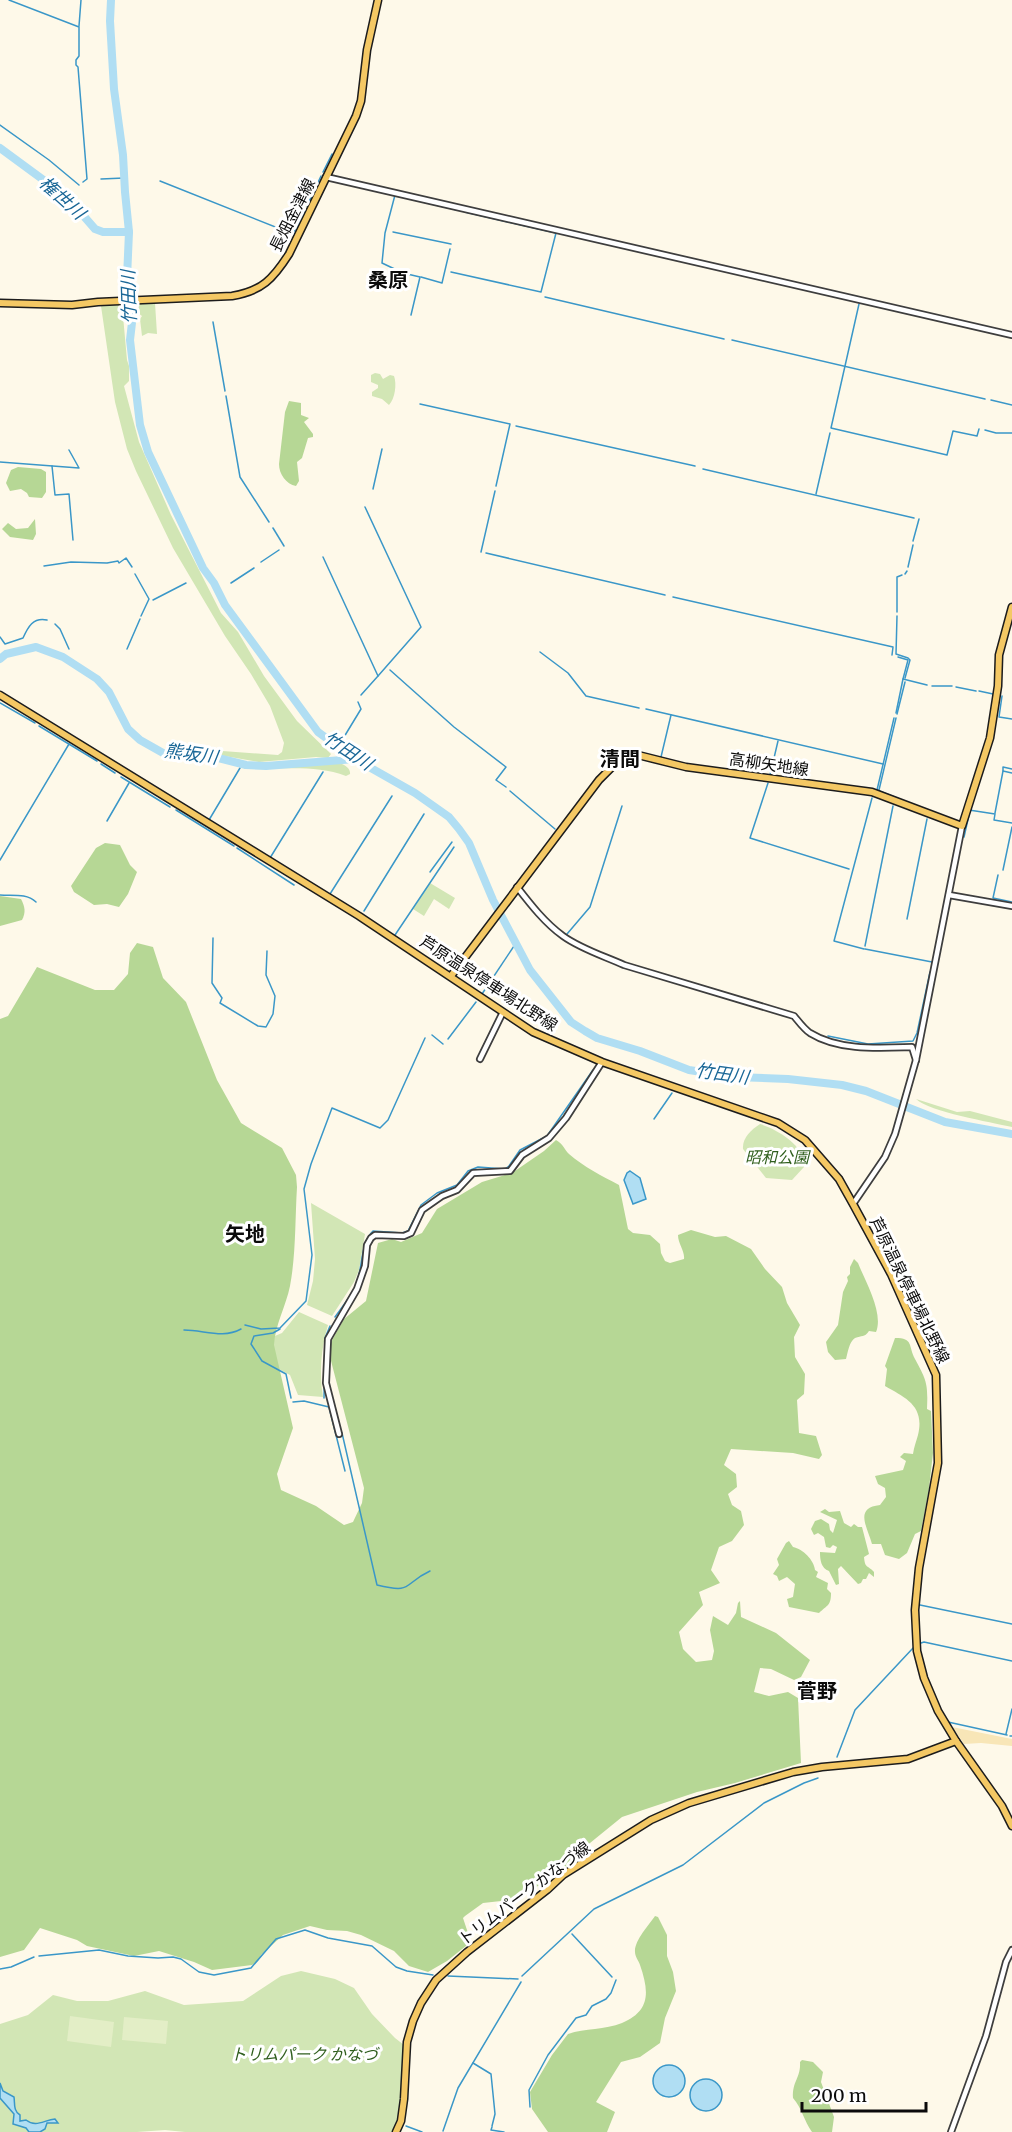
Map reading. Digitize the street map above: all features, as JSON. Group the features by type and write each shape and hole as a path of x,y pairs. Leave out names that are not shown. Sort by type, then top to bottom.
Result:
{"main road":[{"name":"長畑金津線","path":"0,303 72,305 157,298 232,296 252,291 269,281 290,254 356,116 361,101 367,50 378,0"},
{"path":"962,826 990,738 998,686 999,655 1012,607"},
{"name":"芦原温泉停車場北野線","path":"0,695 359,916 533,1032 602,1062 789,1128 805,1140 839,1179 853,1204 891,1274 936,1375 938,1463 915,1610 917,1651 928,1689 938,1711 956,1741 1002,1806 1012,1826"},
{"name":"高柳矢地線","path":"450,976 599,780 623,756 630,753 686,767 872,792 962,826"},
{"name":"トリムパークかなづ線","path":"396,2132 401,2121 404,2099 407,2042 413,2021 436,1980 466,1952 564,1875 651,1820 689,1803 793,1772 908,1759 956,1741"}],"street":[{"path":"326,177 1012,335"},
{"path":"853,1204 885,1157 895,1134 916,1060 962,826"},
{"path":"515,890 563,936 602,956 624,965 794,1016 808,1032 819,1037 865,1047 912,1047 916,1060"},
{"path":"949,895 1012,906"},
{"path":"480,1059 503,1012"},
{"path":"339,1434 326,1383 328,1339 357,1289 365,1266 367,1245 371,1238 375,1235 404,1236 411,1233 422,1210 442,1196 457,1190 473,1173 510,1171 522,1155 549,1138 566,1118 602,1062"},
{"path":"951,2132 986,2036 1006,1962 1012,1950"}],"green space":[{"path":"155,303 157,334 148,333 142,336 140,319 142,316 138,313 139,304"},
{"path":"122,305 129,366 129,381 124,386 139,442 171,515 221,613 238,632 264,676 297,721 331,754 328,758 259,762 219,755 209,750 278,755 282,752 284,743 270,706 173,548 127,449 115,402 101,306"},
{"path":"380,374 383,379 390,375 394,376 395,391 389,405 382,399 372,396 372,392 378,388 378,385 371,382 371,375"},
{"path":"289,401 301,403 301,415 309,418 304,422 313,434 313,437 308,438 302,458 297,462 299,481 296,486 284,478 279,464 285,412"},
{"path":"18,467 41,469 46,472 46,492 42,498 29,497 21,489 10,491 6,483 11,470"},
{"path":"35,519 36,534 33,540 10,537 2,529 8,523 16,529 28,528"},
{"path":"337,763 346,766 350,774 346,776 309,769 245,769 242,767 275,767"},
{"path":"105,843 120,845 130,865 137,872 128,894 119,907 107,904 94,905 74,892 71,886 96,848"},
{"path":"430,883 455,898 449,909 434,899 424,916 413,909"},
{"path":"0,896 21,899 24,910 22,920 0,926"},
{"path":"137,943 153,947 163,978 186,1002 217,1080 241,1123 282,1148 296,1175 292,1274 274,1345 293,1428 277,1474 281,1490 316,1506 344,1525 353,1522 362,1503 364,1488 330,1357 331,1342 344,1319 366,1301 378,1243 392,1239 401,1242 422,1233 437,1209 482,1182 512,1173 556,1140 581,1163 619,1185 628,1229 633,1233 650,1235 660,1244 665,1261 670,1263 684,1259 678,1235 691,1230 715,1237 726,1236 751,1249 782,1287 787,1303 800,1325 794,1337 795,1357 805,1374 804,1394 797,1400 799,1433 816,1436 822,1455 819,1459 793,1453 731,1449 724,1465 736,1474 737,1487 728,1494 732,1505 741,1511 744,1525 732,1541 719,1547 711,1570 720,1583 699,1592 703,1605 679,1632 683,1649 696,1662 712,1660 714,1651 710,1630 713,1616 728,1625 740,1601 741,1617 776,1633 810,1660 801,1677 794,1680 771,1669 760,1668 754,1692 769,1696 788,1692 798,1698 801,1763 697,1792 622,1817 590,1843 564,1869 518,1899 483,1903 465,1916 463,1918 471,1942 447,1961 428,1972 409,1966 394,1951 361,1935 310,1926 283,1935 252,1965 212,1970 159,1951 134,1956 87,1946 77,1940 40,1928 24,1950 0,1957 0,1019 8,1016 37,967 95,990 114,990 128,974 130,953"},
{"path":"916,1099 957,1112 970,1111 1012,1122 1012,1127 947,1112 923,1104"},
{"name":"昭和公園","path":"760,1124 782,1134 800,1152 804,1167 792,1180 766,1178 743,1149 748,1135"},
{"path":"311,1203 365,1234 359,1270 332,1316 307,1305 315,1259"},
{"path":"854,1259 873,1297 878,1324 876,1332 869,1331 864,1336 853,1340 846,1359 835,1360 828,1352 826,1342 838,1325 843,1292"},
{"path":"299,1312 328,1325 321,1361 323,1397 298,1395 290,1375 277,1368 270,1338 282,1333"},
{"path":"895,1338 908,1341 924,1378 927,1388 927,1409 931,1411 933,1453 921,1531 915,1534 907,1553 899,1559 885,1555 881,1544 872,1544 864,1519 867,1510 880,1505 886,1497 885,1488 878,1484 875,1476 903,1470 906,1461 900,1457 904,1453 913,1454 918,1435 919,1417 912,1404 885,1386 887,1369 885,1366"},
{"path":"825,1509 829,1512 840,1511 844,1523 851,1527 854,1524 862,1527 869,1554 864,1557 864,1561 874,1572 874,1577 869,1573 866,1579 858,1584 841,1566 838,1569 839,1584 836,1585 829,1571 823,1566 820,1552 835,1553 837,1547 833,1545 830,1548 826,1547 824,1537 818,1533 814,1535 811,1529 815,1521 821,1519 829,1524 833,1533 837,1520 820,1512"},
{"path":"789,1541 793,1547 801,1550 810,1559 818,1572 816,1577 828,1583 827,1589 831,1593 830,1600 819,1613 789,1607 787,1599 793,1597 795,1584 787,1577 779,1581 773,1574 779,1565 777,1559"},
{"path":"655,1916 658,1917 667,1935 667,1956 673,1972 676,1991 665,2018 660,2043 640,2057 621,2062 596,2102 615,2112 607,2132 548,2132 532,2109 530,2092 552,2055 568,2034 622,2023 638,2013 643,2006 645,1983 635,1948 639,1938"},
{"name":"トリムパーク かなづ","path":"301,1971 335,1979 354,1988 372,2014 404,2045 399,2118 394,2132 185,2132 165,2130 0,2132 0,2024 28,2015 53,1995 77,2001 108,2001 145,1991 184,2005 243,2001 281,1976"},
{"path":"70,2016 114,2022 111,2047 67,2041"},
{"path":"124,2017 168,2021 166,2044 122,2040"},
{"path":"802,2060 813,2062 823,2072 821,2082 834,2117 832,2132 812,2132 793,2098"}],"sand":[{"path":"952,1727 1012,1739 1012,1746 964,1744"}],"water":[{"path":"630,1171 640,1178 646,1199 633,1204 624,1180"},
{"path":"669,2065 681,2069 685,2081 681,2093 669,2097 657,2093 653,2081 657,2069"},
{"path":"706,2079 718,2083 722,2095 718,2107 706,2111 694,2107 690,2095 694,2083"},
{"path":"0,2083 3,2091 14,2097 15,2109 20,2115 20,2121 37,2123 55,2119 58,2123 47,2123 45,2129 40,2132 29,2132 26,2128 13,2124 14,2114 0,2098"}],"waterway":[{"path":"9,0 79,27 79,56 76,65 87,179 83,182"},
{"path":"79,26 81,0"},
{"name":"竹田川","path":"111,0 114,89 123,155 129,232 127,278 133,314 130,340 140,425 148,452 203,568 225,605 318,732 355,759 415,793 449,817 469,843 493,900 530,970 571,1022 597,1038 640,1051 689,1070 734,1077 788,1079 842,1085 866,1091 945,1122 1012,1134"},
{"path":"0,125 79,185"},
{"name":"権世川","path":"0,148 68,198 95,229 103,232 129,232"},
{"path":"323,172 332,154"},
{"path":"307,206 321,176"},
{"path":"101,179 124,178"},
{"path":"160,181 293,234 305,210"},
{"path":"381,192 390,194"},
{"path":"395,195 385,233 382,263 403,273 420,277 411,315"},
{"path":"402,197 457,210"},
{"path":"451,272 541,292 556,233 465,212"},
{"path":"393,232 451,244"},
{"path":"421,277 442,283 450,249"},
{"path":"545,297 724,339"},
{"path":"859,304 831,428 947,455 953,431 977,436 979,429"},
{"path":"213,322 225,391"},
{"path":"732,340 985,399"},
{"path":"226,396 240,477 269,522"},
{"path":"991,400 1012,405"},
{"path":"420,404 510,424 496,486"},
{"path":"516,426 695,466"},
{"path":"985,430 1012,433"},
{"path":"816,494 830,433"},
{"path":"373,489 382,449"},
{"path":"0,462 79,468 69,450"},
{"path":"52,466 55,495 69,494 73,540"},
{"path":"703,469 914,518"},
{"path":"481,552 495,491"},
{"path":"365,507 421,627 378,676"},
{"path":"913,541 919,519"},
{"path":"273,528 284,546"},
{"path":"908,567 913,545"},
{"path":"261,562 279,550"},
{"path":"486,553 665,595"},
{"path":"323,557 378,676 361,695"},
{"path":"44,566 71,562 118,561 119,563 126,558 132,567"},
{"path":"231,583 254,568"},
{"path":"135,574 149,599 141,616"},
{"path":"897,612 897,577 902,575"},
{"path":"153,600 186,583"},
{"path":"673,597 893,647 892,655"},
{"path":"897,616 896,654 910,660 905,678"},
{"path":"127,649 140,619"},
{"path":"0,637 5,644 23,638 35,621 47,620"},
{"path":"55,624 60,629 69,649"},
{"name":"熊坂川","path":"0,659 6,654 36,647 63,657 97,679 109,692 128,729 140,740 163,753 174,756 202,754 246,765 266,766 355,759"},
{"path":"540,652 568,673 586,696 639,708"},
{"path":"898,657 908,660 903,679 927,685"},
{"path":"390,670 454,727 506,767 496,780 506,787"},
{"path":"896,713 903,679"},
{"path":"897,714 905,682"},
{"path":"932,686 952,686"},
{"path":"956,687 976,691"},
{"path":"979,691 993,694"},
{"path":"1002,696 999,717 1012,719"},
{"path":"344,737 361,709 358,702"},
{"path":"0,703 35,723"},
{"path":"646,709 883,764"},
{"path":"661,757 671,715"},
{"path":"894,718 877,790 902,800"},
{"path":"879,790 896,718"},
{"path":"39,726 97,761"},
{"path":"770,775 778,741"},
{"path":"0,860 69,744"},
{"path":"101,764 115,773"},
{"path":"1003,771 1003,767 1012,769"},
{"path":"209,820 240,768"},
{"path":"995,813 1003,771 1012,773"},
{"path":"270,858 323,772"},
{"path":"121,777 170,807"},
{"path":"107,821 129,783"},
{"path":"768,783 750,838 849,869"},
{"path":"510,791 555,829"},
{"path":"330,894 392,796"},
{"path":"864,949 834,941 872,798"},
{"path":"567,934 590,907 622,806"},
{"path":"865,946 893,806"},
{"path":"176,810 234,846"},
{"path":"969,810 995,814 994,820 1012,823"},
{"path":"364,911 424,814"},
{"path":"964,837 969,815"},
{"path":"907,919 927,819"},
{"path":"1003,870 1012,827"},
{"path":"430,872 452,842"},
{"path":"395,935 454,847"},
{"path":"237,848 294,885"},
{"path":"998,875 993,898 1012,902"},
{"path":"0,895 24,896 36,902"},
{"path":"213,938 212,983 222,998 220,1003 258,1026 266,1027 273,1014 275,996 266,975 267,951"},
{"path":"482,994 516,943"},
{"path":"865,949 932,962"},
{"path":"828,1036 868,1044 913,1041 917,1033 930,972"},
{"path":"448,1039 476,1002"},
{"path":"432,1035 443,1044"},
{"path":"245,1325 261,1329 280,1328 306,1301 312,1255 304,1189 332,1108 380,1128 388,1120 425,1038"},
{"path":"335,1317 356,1285 366,1242 373,1231 402,1233 408,1231 421,1205 437,1193 457,1185 468,1171 478,1167 505,1169 520,1150 547,1136 593,1070"},
{"path":"654,1119 672,1093"},
{"path":"324,1398 325,1338 330,1326"},
{"path":"184,1330 220,1334 241,1329"},
{"path":"280,1329 273,1333 254,1336 251,1344 262,1361 286,1374 291,1398"},
{"path":"293,1402 304,1401 329,1407 345,1471"},
{"path":"342,1433 377,1585 403,1588 430,1571"},
{"path":"920,1605 1012,1624"},
{"path":"918,1644 924,1642 1012,1661"},
{"path":"837,1757 855,1710 914,1647"},
{"path":"1006,1734 1012,1709"},
{"path":"948,1722 1007,1735"},
{"path":"522,1976 594,1909 683,1865 764,1803 818,1778"},
{"path":"39,1956 99,1950 128,1956 173,1957 181,1959 199,1972 214,1975 251,1968 276,1939 305,1930 328,1938 372,1946 396,1967 433,1975"},
{"path":"572,1934 612,1977"},
{"path":"0,1969 34,1957"},
{"path":"448,1976 518,1979"},
{"path":"530,2107 529,2090 548,2055 576,2018 586,2015 592,2006 606,1999 616,1980"},
{"path":"443,2131 458,2088 521,1982"},
{"path":"473,2063 491,2074 495,2114 492,2126"},
{"path":"406,2126 422,2132"},
{"path":"492,2127 491,2130 504,2132"}],"district":[{"name":"桑原","path":"388,280"},
{"name":"清間","path":"620,759"},
{"name":"矢地","path":"245,1234"},
{"name":"菅野","path":"817,1691"}]}
